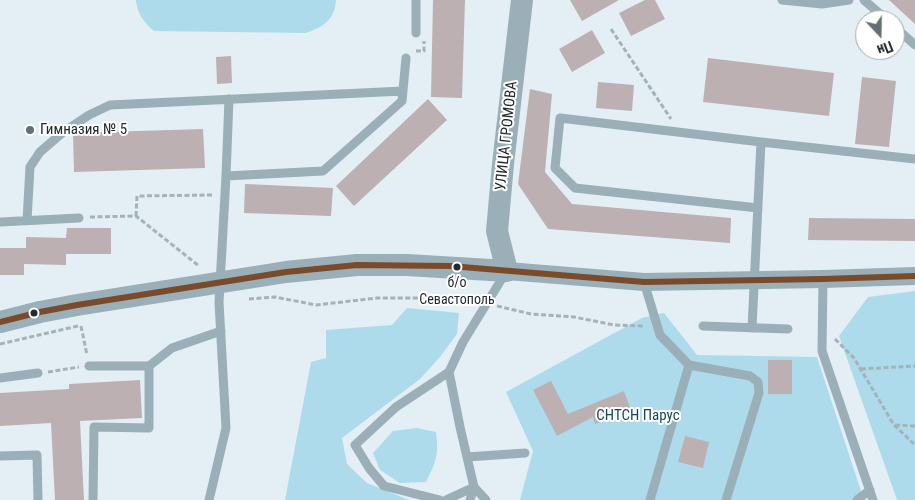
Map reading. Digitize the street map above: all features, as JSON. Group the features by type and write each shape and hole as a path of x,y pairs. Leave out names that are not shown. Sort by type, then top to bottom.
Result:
{"street":[{"name":"УЛИЦА ГРОМОВА","path":"507,271 497,231 522,0"},
{"path":"0,322 40,312 286,272 357,265 407,264 450,266 644,282 915,276"}],"lane":[{"path":"416,0 416,33"},
{"path":"782,0 822,4 849,0"},
{"path":"864,0 876,10"},
{"path":"905,36 915,45"},
{"path":"226,176 323,171 402,100 406,58"},
{"path":"27,220 30,167 40,152 62,133 88,115 110,105 403,91"},
{"path":"209,500 226,428 221,331 215,285 225,195 229,99"},
{"path":"758,208 575,188 555,168 560,118 915,160"},
{"path":"752,328 761,142"},
{"path":"0,222 79,218"},
{"path":"440,500 384,486 369,468 355,445 396,407 449,372 463,342 507,271"},
{"path":"823,279 822,351 873,500"},
{"path":"644,282 660,335 689,365 750,376 758,382 759,393 726,500"},
{"path":"703,326 788,329"},
{"path":"89,366 150,366 172,348 221,331"},
{"path":"650,500 689,365"},
{"path":"93,500 94,427 149,428 150,366"},
{"path":"449,372 474,487 470,500"},
{"path":"0,378 38,374"},
{"path":"468,457 525,454"},
{"path":"0,456 37,455 38,500"},
{"path":"446,500 474,487"},
{"path":"474,487 486,500"},
{"path":"857,500 870,490"}],"path":[{"path":"611,29 679,132"},
{"path":"424,40 424,51"},
{"path":"136,216 137,196 225,195"},
{"path":"79,218 136,216 215,285 275,297 316,304 377,298 456,298 531,314 574,317 614,325 657,326"},
{"path":"0,344 90,324"},
{"path":"38,374 89,366 81,326"},
{"path":"822,327 854,358 894,425 915,445"},
{"path":"861,370 915,366"},
{"path":"894,425 915,426"}],"green space":[{"path":"136,0 336,0 331,18 318,28 306,33 154,31 142,17"},
{"path":"915,291 915,500 897,500 839,336 868,297"},
{"path":"407,308 459,313 457,334 420,379 342,438 347,464 367,483 409,500 285,500 311,362 326,358 326,330 392,325"},
{"name":"СНТСН Парус","path":"664,313 697,355 817,357 864,500 520,500 533,451 506,392 642,318"},
{"path":"417,428 436,432 437,453 434,463 426,482 400,483 380,470 373,453 393,431"}],"building":[{"path":"433,0 465,0 462,98 431,97"},
{"path":"570,0 619,0 582,21"},
{"path":"645,0 655,0 665,19 631,36 619,13"},
{"path":"889,0 915,0 915,24 905,15 905,10 900,10"},
{"path":"592,30 605,53 572,72 559,49"},
{"path":"231,56 232,83 217,84 216,57"},
{"path":"708,58 834,73 829,116 703,102"},
{"path":"862,77 896,81 889,147 855,144"},
{"path":"598,82 634,85 632,111 596,108"},
{"path":"530,89 552,94 545,172 572,204 731,218 730,243 548,229 518,184"},
{"path":"428,99 447,120 354,206 336,186"},
{"path":"203,129 205,168 74,172 73,133"},
{"path":"245,184 333,188 331,216 244,213"},
{"path":"809,218 915,219 915,241 808,240"},
{"path":"67,228 111,228 111,254 66,254 66,265 24,264 24,275 0,275 0,248 26,248 26,237 66,238"},
{"path":"768,360 792,360 792,394 768,394"},
{"path":"140,380 142,418 80,421 84,500 55,500 51,423 0,426 0,393 69,389 69,384"},
{"path":"551,381 568,414 624,391 631,410 595,424 593,417 557,436 533,390"},
{"path":"685,436 709,442 703,468 678,462"}],"transit line":[{"path":"0,322 77,305 286,272 357,265 450,266 644,282 915,276"}],"place":[{"name":"Гимназия № 5","path":"30,130"},
{"name":"б/о Севастополь","path":"457,267"}]}
